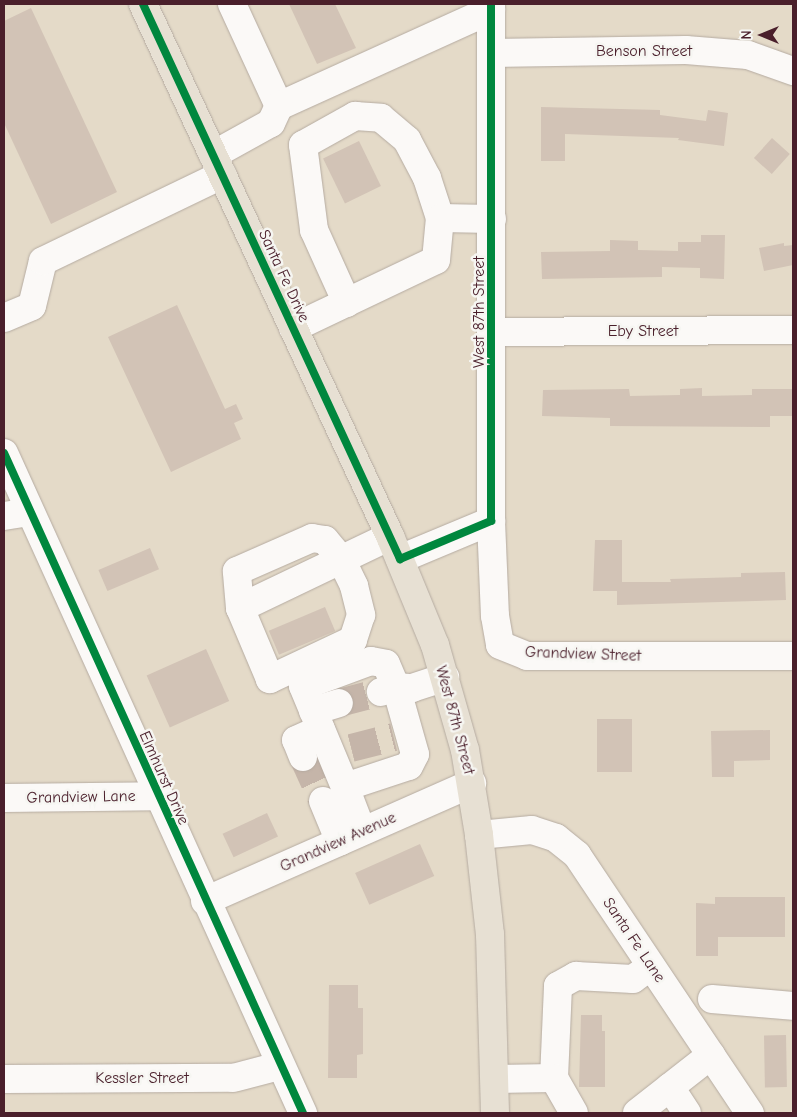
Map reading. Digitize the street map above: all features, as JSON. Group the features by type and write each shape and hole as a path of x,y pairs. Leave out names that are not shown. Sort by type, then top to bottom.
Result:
{"main road":[{"name":"Santa Fe Drive","path":"143,4 395,547"},
{"name":"West 87th Street","path":"395,547 444,677 472,784 490,934 495,1113"}],"street":[{"path":"232,4 275,114 303,144 314,230 347,303"},
{"path":"4,318 32,306 43,261 217,165 275,114 491,7"},
{"name":"West 87th Street","path":"491,7 493,332 491,521"},
{"name":"Benson Street","path":"491,53 686,50 748,55 793,71"},
{"path":"293,328 436,260 440,218 427,178 406,140 381,118 355,116 303,144"},
{"path":"440,218 492,220"},
{"name":"Eby Street","path":"493,332 793,330"},
{"name":"Elmhurst Drive","path":"4,454 16,514 157,796 279,1066 303,1113"},
{"path":"341,559 354,586 361,615 353,640 270,679 240,608 341,559 395,547 491,521"},
{"name":"Grandview Street","path":"491,521 495,616 500,645 527,656 793,656"},
{"path":"329,736 303,686 371,661 386,664 389,689 402,735 415,754 409,766 334,794"},
{"path":"389,689 412,688 444,677"},
{"path":"339,704 329,736 334,794 351,837"},
{"path":"304,757 296,740 329,736"},
{"name":"Grandview Avenue","path":"205,901 472,784"},
{"name":"Grandview Lane","path":"4,798 157,796"},
{"name":"Santa Fe Lane","path":"479,835 519,828 556,838 577,855 750,1113"},
{"path":"574,1113 554,1078 558,986 576,976 634,979 651,966"},
{"path":"712,999 793,1006"},
{"path":"637,1113 711,1055"},
{"name":"Kessler Street","path":"4,1079 232,1078 279,1066"},
{"path":"495,1079 554,1078"},
{"path":"670,1087 687,1113"}],"building":[{"path":"289,4 335,4 356,48 317,64"},
{"path":"31,8 117,192 51,224 4,123 4,21"},
{"path":"541,107 660,110 660,115 706,121 708,110 728,113 724,146 678,140 679,138 565,134 565,161 541,161"},
{"path":"772,138 790,154 772,174 754,158"},
{"path":"359,141 381,186 345,203 323,159"},
{"path":"701,235 725,235 724,279 700,278 700,268 662,267 662,277 542,279 541,252 610,251 610,240 638,241 638,250 678,251 678,242 701,242"},
{"path":"784,243 784,246 793,245 793,265 764,271 759,248"},
{"path":"177,305 225,409 236,404 243,419 234,423 241,439 171,472 108,337"},
{"path":"702,388 702,396 752,395 752,389 793,389 793,416 770,416 770,427 610,426 610,418 542,416 543,390 629,389 630,396 680,395 680,389"},
{"path":"595,540 622,540 622,582 671,582 670,579 741,577 741,573 785,572 786,600 617,605 617,591 593,591"},
{"path":"150,548 159,569 107,591 98,570"},
{"path":"325,607 335,631 279,655 269,631"},
{"path":"206,649 229,701 170,728 147,675"},
{"path":"597,719 632,719 632,772 597,772"},
{"path":"770,730 770,760 734,761 734,777 712,777 711,731"},
{"path":"267,813 278,837 234,857 223,834"},
{"path":"420,844 434,876 369,905 355,873"},
{"path":"715,897 785,897 785,937 718,937 718,956 696,956 696,903 715,904"},
{"path":"329,985 358,985 358,1008 363,1008 363,1054 357,1055 357,1078 328,1078"},
{"path":"581,1015 602,1015 602,1031 605,1031 605,1087 579,1087"},
{"path":"764,1035 786,1035 787,1087 765,1087"}],"tunnel":[{"path":"339,703 381,692"},
{"path":"351,748 394,737"},
{"path":"303,757 323,801"}],"cycle path":[{"path":"143,4 400,559 491,521 491,4"},
{"path":"4,453 303,1113"}]}
